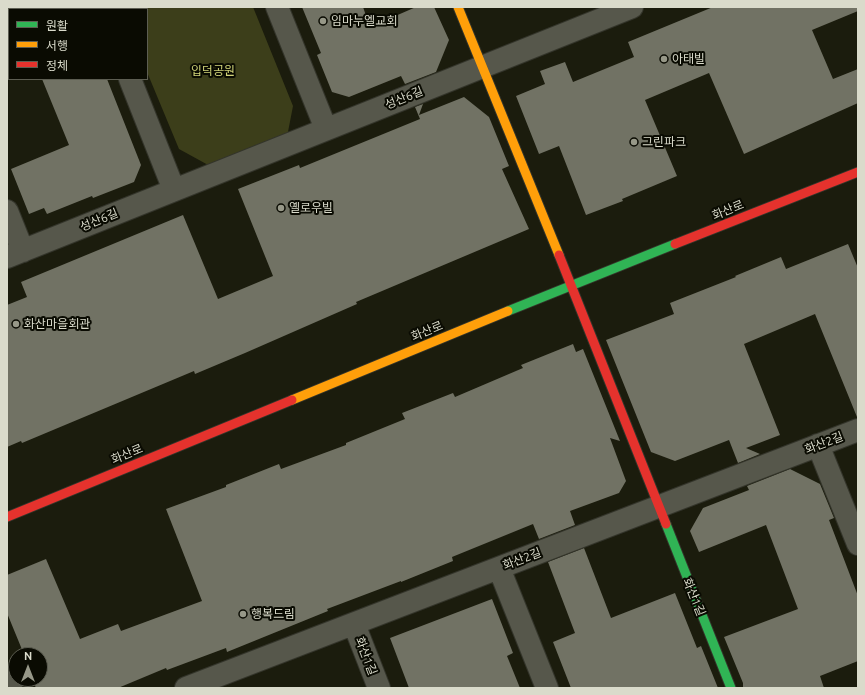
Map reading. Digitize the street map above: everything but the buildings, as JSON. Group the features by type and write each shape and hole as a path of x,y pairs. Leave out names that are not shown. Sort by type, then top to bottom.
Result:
{"street":[{"path":"277,7 326,129"},
{"path":"458,7 481,67"},
{"name":"성산6길","path":"7,211 15,254 632,7"},
{"name":"화산1길","path":"481,67 571,285 731,688"},
{"path":"130,80 174,190"},
{"name":"화산로","path":"7,517 571,285 858,172"},
{"name":"화산2길","path":"194,686 858,430"},
{"path":"818,445 858,544"},
{"path":"499,568 547,688"},
{"name":"화산1길","path":"354,624 379,688"},
{"path":"7,678 11,688"}],"green space":[{"name":"입덕공원","path":"253,7 293,106 287,137 210,166 179,149 148,74 148,8 120,8"}],"traffic: fast":[{"path":"508,311 675,244"},
{"path":"666,524 731,688"}],"traffic: slow":[{"path":"458,7 559,255"},
{"path":"292,400 508,311"}],"traffic: jam":[{"path":"675,244 858,172"},
{"path":"559,255 666,524"},
{"path":"7,517 292,400"}],"place":[{"name":"임마누엘교회","path":"323,21"},
{"name":"아태빌","path":"664,59"},
{"name":"그린파크","path":"634,142"},
{"name":"옐로우빌","path":"281,208"},
{"name":"화산마을회관","path":"16,324"},
{"name":"행복드림","path":"243,614"}]}
